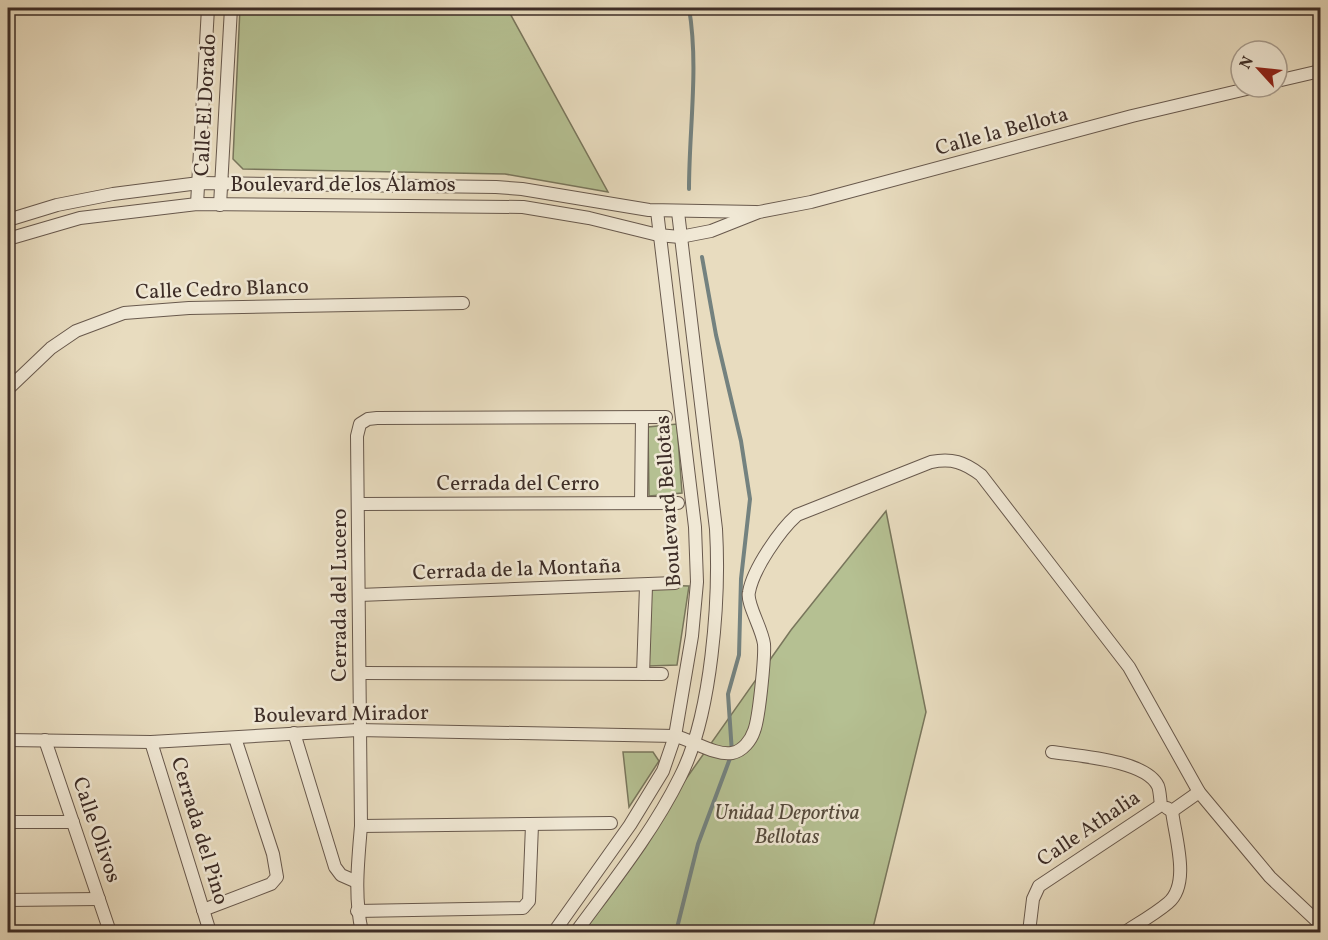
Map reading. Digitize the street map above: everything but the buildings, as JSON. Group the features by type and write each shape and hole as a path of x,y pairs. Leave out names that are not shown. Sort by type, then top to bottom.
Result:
{"street":[{"name":"Calle El Dorado","path":"197,204 208,8"},
{"name":"Calle El Dorado","path":"220,205 231,8"},
{"path":"1289,78 1320,71"},
{"name":"Calle la Bellota","path":"680,237 711,231 759,212 822,199 1229,93"},
{"name":"Boulevard de los Álamos","path":"8,220 57,205 112,194 199,183 522,189 657,211 678,212"},
{"name":"Boulevard de los Álamos","path":"8,239 80,218 197,204 523,207 589,218 658,235 680,237"},
{"name":"Boulevard Bellotas","path":"554,933 630,825 663,771 675,736 692,636 697,582 692,502 683,415 658,235 657,211"},
{"name":"Calle la Bellota","path":"678,212 759,212"},
{"name":"Boulevard Bellotas","path":"576,933 650,826 681,775 694,741 711,653 717,580 712,500 678,212"},
{"name":"Calle Cedro Blanco","path":"8,389 51,348 76,331 124,313 189,308 463,303"},
{"path":"683,415 702,414"},
{"path":"641,503 642,418 666,417"},
{"name":"Cerrada del Lucero","path":"362,933 357,911 360,826 358,730 361,673 357,436 360,424 368,419 377,418 642,418"},
{"name":"Boulevard Mirador","path":"8,740 150,742 358,730 675,736 694,741 715,751 732,753 746,746 755,730 764,646 759,623 750,607 748,595 751,583 785,525 797,515 931,462 946,459 966,464 981,475 1129,667 1199,792 1270,878 1320,924"},
{"path":"692,502 712,500"},
{"name":"Cerrada del Cerro","path":"358,504 678,503"},
{"path":"697,582 717,580"},
{"name":"Cerrada de la Montaña","path":"359,595 675,583"},
{"path":"643,674 646,585"},
{"path":"361,673 662,674"},
{"path":"294,733 335,867 341,875 357,882"},
{"path":"203,910 271,884 277,876 273,854 235,738"},
{"name":"Calle Olivos","path":"45,740 110,933"},
{"name":"Cerrada del Pino","path":"150,742 210,933"},
{"path":"1052,752 1114,762 1141,770 1157,785 1161,805"},
{"name":"Calle Athalia","path":"1172,811 1199,792"},
{"name":"Calle Athalia","path":"1029,933 1033,898 1039,886 1161,805 1172,811"},
{"name":"Calle Athalia","path":"1125,933 1170,902 1178,890 1180,875 1172,811"},
{"path":"8,822 73,822"},
{"path":"360,826 611,823"},
{"path":"357,911 523,908 529,901 532,825"},
{"path":"630,825 650,826"},
{"path":"8,900 99,899"},
{"path":"1316,933 1320,930"}],"green space":[{"path":"240,8 507,8 608,192 505,174 243,169 233,159"},
{"path":"677,424 682,493 649,496 648,427"},
{"name":"Unidad Deportiva Bellotas","path":"886,511 926,712 872,932 578,932 791,630"},
{"path":"651,585 689,586 677,665 649,666"},
{"path":"623,752 653,752 659,761 629,807"}],"waterway":[{"path":"689,8 693,75 689,189"},
{"path":"676,932 698,844 732,753 728,694 739,655 741,579 750,499 741,441 716,335 702,257"}]}
